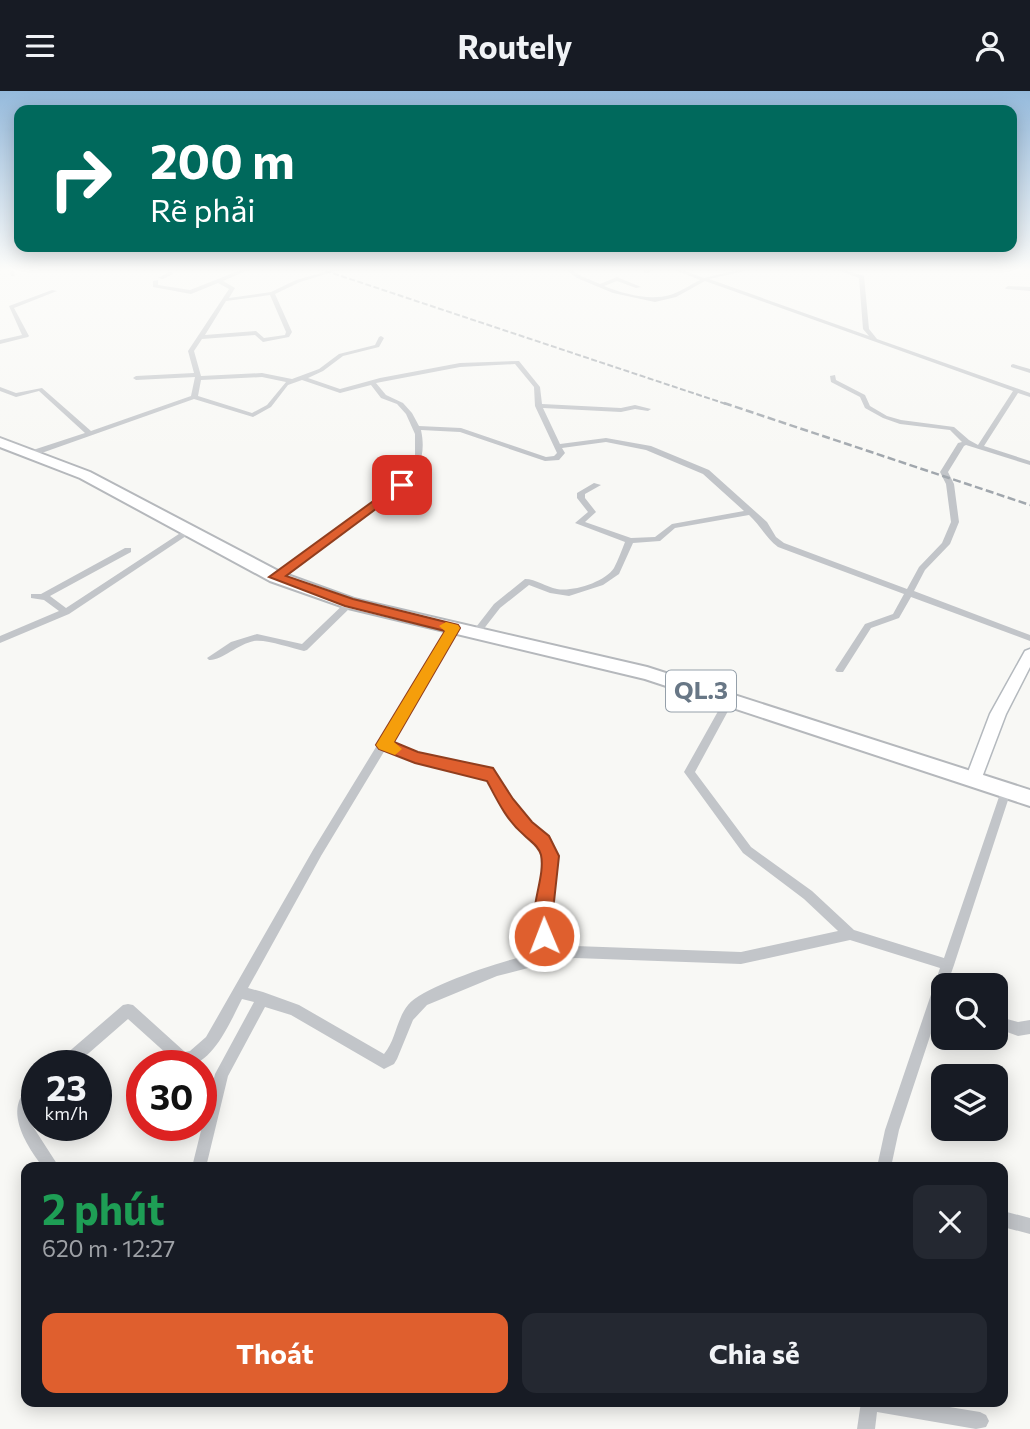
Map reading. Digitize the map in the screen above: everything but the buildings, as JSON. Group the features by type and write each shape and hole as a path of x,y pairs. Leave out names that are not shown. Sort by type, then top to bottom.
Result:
{"highway":[{"name":"QL.3","path":"0,442 85,475 276,577 350,603 646,673 1030,798"}],"main road":[{"path":"973,780 998,714 1030,654"}],"street":[{"path":"0,342 26,336 23,330"},
{"path":"194,397 197,377 190,354 203,330"},
{"path":"199,337 242,333 260,334 261,340 287,336 289,330"},
{"path":"850,330 1030,395"},
{"path":"868,330 880,341"},
{"path":"33,453 194,397 250,415 269,406 279,390 296,379 321,370 341,355 377,346 381,338"},
{"path":"136,378 262,375 296,379 340,391 372,381 460,365 519,363 537,387 538,406 560,456 545,459 461,430 418,428"},
{"path":"1013,366 1030,371"},
{"path":"833,376 833,381 863,396 865,405 871,410 900,422 952,428 966,442 1030,463"},
{"path":"276,577 410,479 420,460 418,428 400,403 384,397 372,381"},
{"path":"0,389 16,395 39,389 88,432"},
{"path":"980,448 1017,390"},
{"path":"538,406 648,409"},
{"path":"557,447 599,440 648,448 706,472 767,528 776,543 1030,638"},
{"path":"841,670 864,630 874,623 896,616 922,569 946,544 955,521 950,484 943,472 966,442"},
{"path":"597,485 581,492 592,512 579,523 630,541 657,539 672,526 750,512"},
{"path":"0,640 66,611 188,532"},
{"path":"476,633 497,606 528,581 553,591 569,593 609,578 616,572 630,541"},
{"path":"66,611 39,596 128,549"},
{"path":"212,658 234,644 257,637 306,647 350,603"},
{"path":"82,1050 128,1010 183,1059 193,1058 211,1042 317,853 453,628"},
{"path":"729,700 689,768 690,775 747,851 808,895 850,934 948,965"},
{"path":"384,745 415,757 488,773 492,777 507,804 526,827 543,841 550,856 542,920 544,936 553,955"},
{"path":"946,973 1006,791"},
{"path":"241,992 294,1010 384,1062 392,1057 405,1020 422,1001 481,974 553,955 594,952 741,958 850,934"},
{"path":"200,1162 222,1074 263,998"},
{"path":"1008,1026 1018,1029 1030,1027"},
{"path":"884,1162 931,1028"},
{"path":"34,1141 49,1162"},
{"path":"1008,1220 1030,1226"},
{"path":"866,1429 869,1407"},
{"path":"899,1407 980,1421"}],"railway":[{"path":"505,330 729,405"},
{"path":"724,403 1030,505"}],"slow traffic":[{"path":"395,749 384,745 453,628 446,626"}],"route":[{"path":"402,485 276,577 350,603 453,628 384,745 415,757 488,773 492,777 507,804 548,849 551,863 542,920 544,936"}]}
